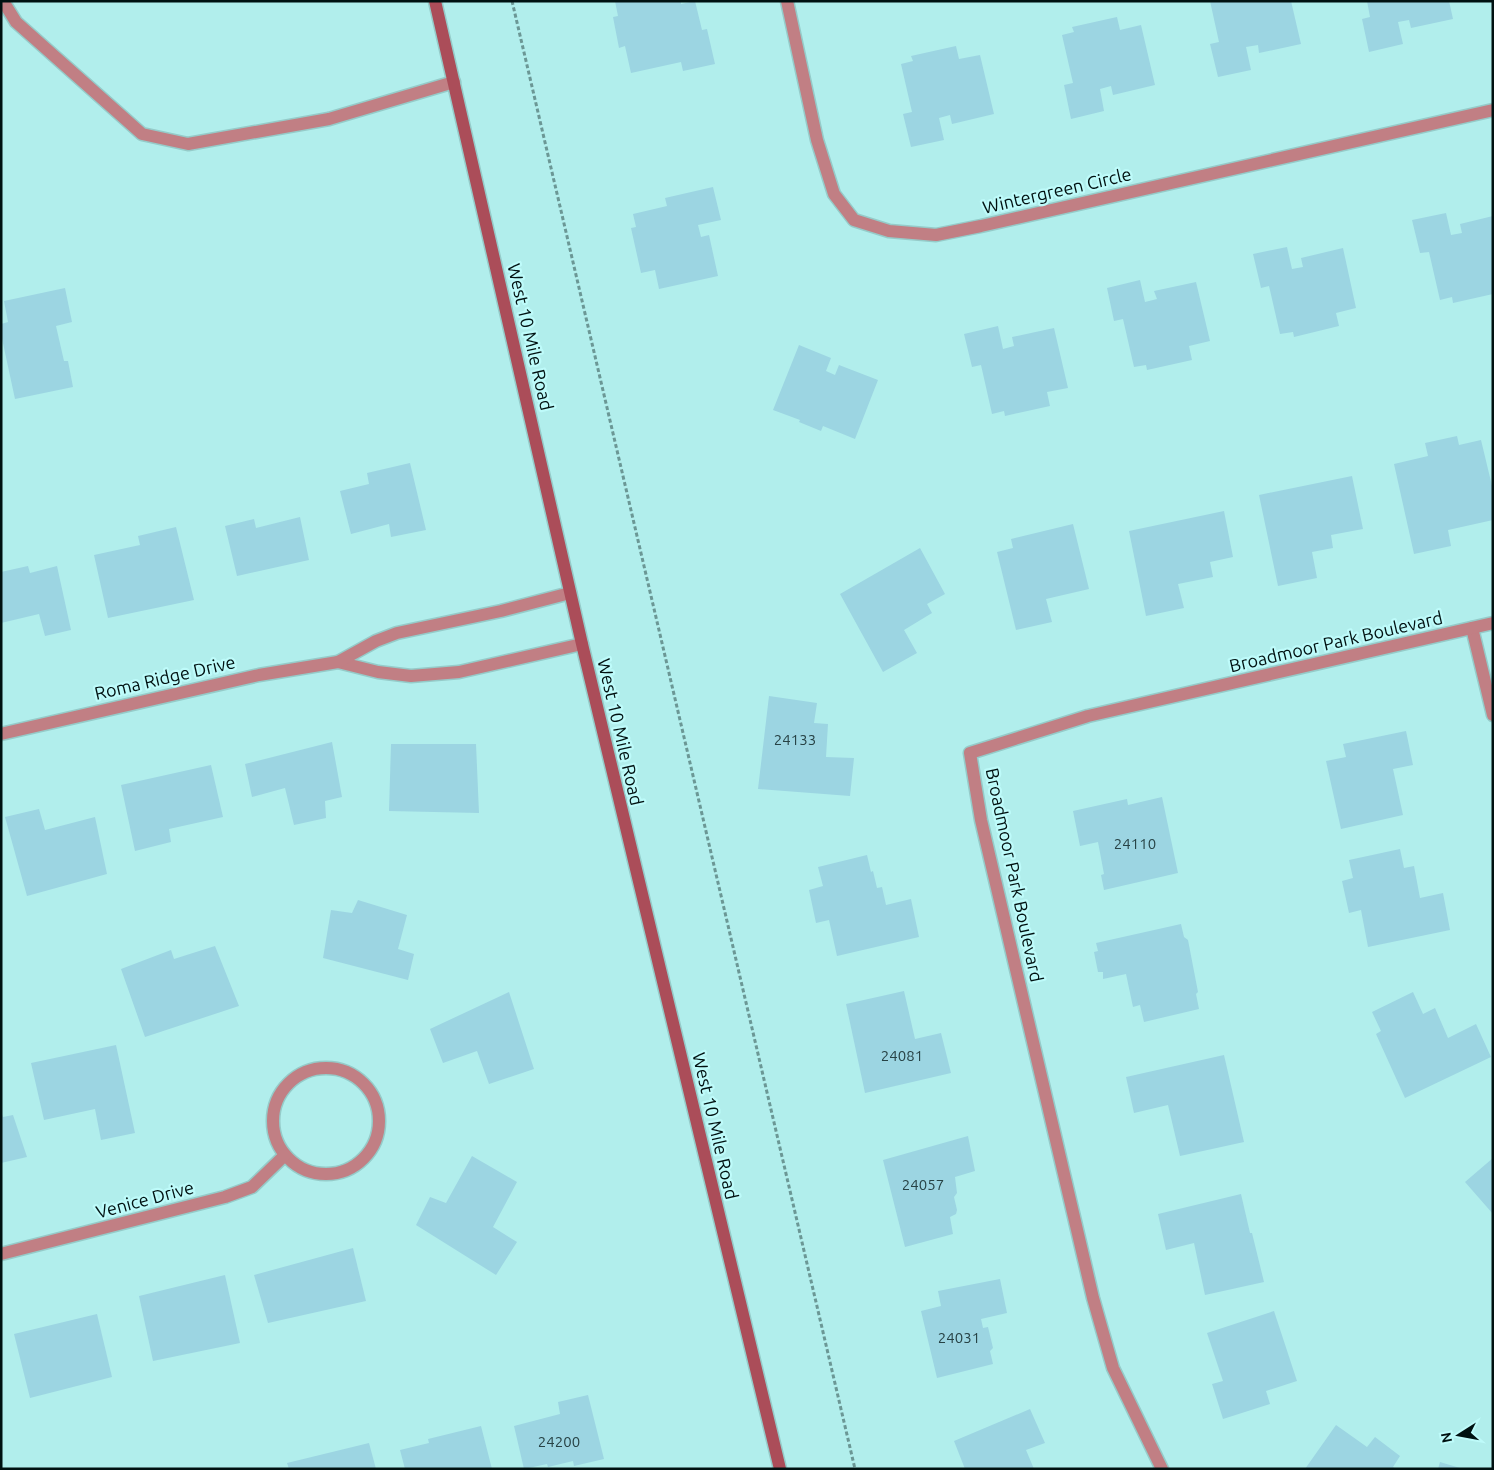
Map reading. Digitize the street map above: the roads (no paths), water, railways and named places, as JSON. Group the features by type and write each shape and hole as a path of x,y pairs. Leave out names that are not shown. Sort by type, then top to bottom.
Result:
{"main road":[{"name":"West 10 Mile Road","path":"435,1 582,644 780,1469"}],"street":[{"path":"3,1 16,22 142,134 188,144 329,119 454,82"},
{"name":"Wintergreen Circle","path":"786,1 817,140 834,194 854,220 889,231 936,234 981,226 1493,110"},
{"name":"Roma Ridge Drive","path":"1,734 259,675 338,662 376,641 398,633 501,611 570,592"},
{"path":"1493,623 1472,628 1493,715"},
{"name":"Broadmoor Park Boulevard","path":"1162,1469 1113,1368 1093,1298 981,820 970,753 1088,716 1472,628"},
{"name":"Roma Ridge Drive","path":"338,662 378,672 411,676 459,672 582,644"},
{"path":"331,1068 355,1076 368,1088 376,1104 378,1122 375,1140 366,1155 352,1167 335,1173 316,1173 299,1167 285,1155 277,1141 272,1124 274,1108 280,1092 292,1080 306,1071 331,1068"},
{"name":"Venice Drive","path":"1,1254 225,1197 252,1187 285,1155"}]}
